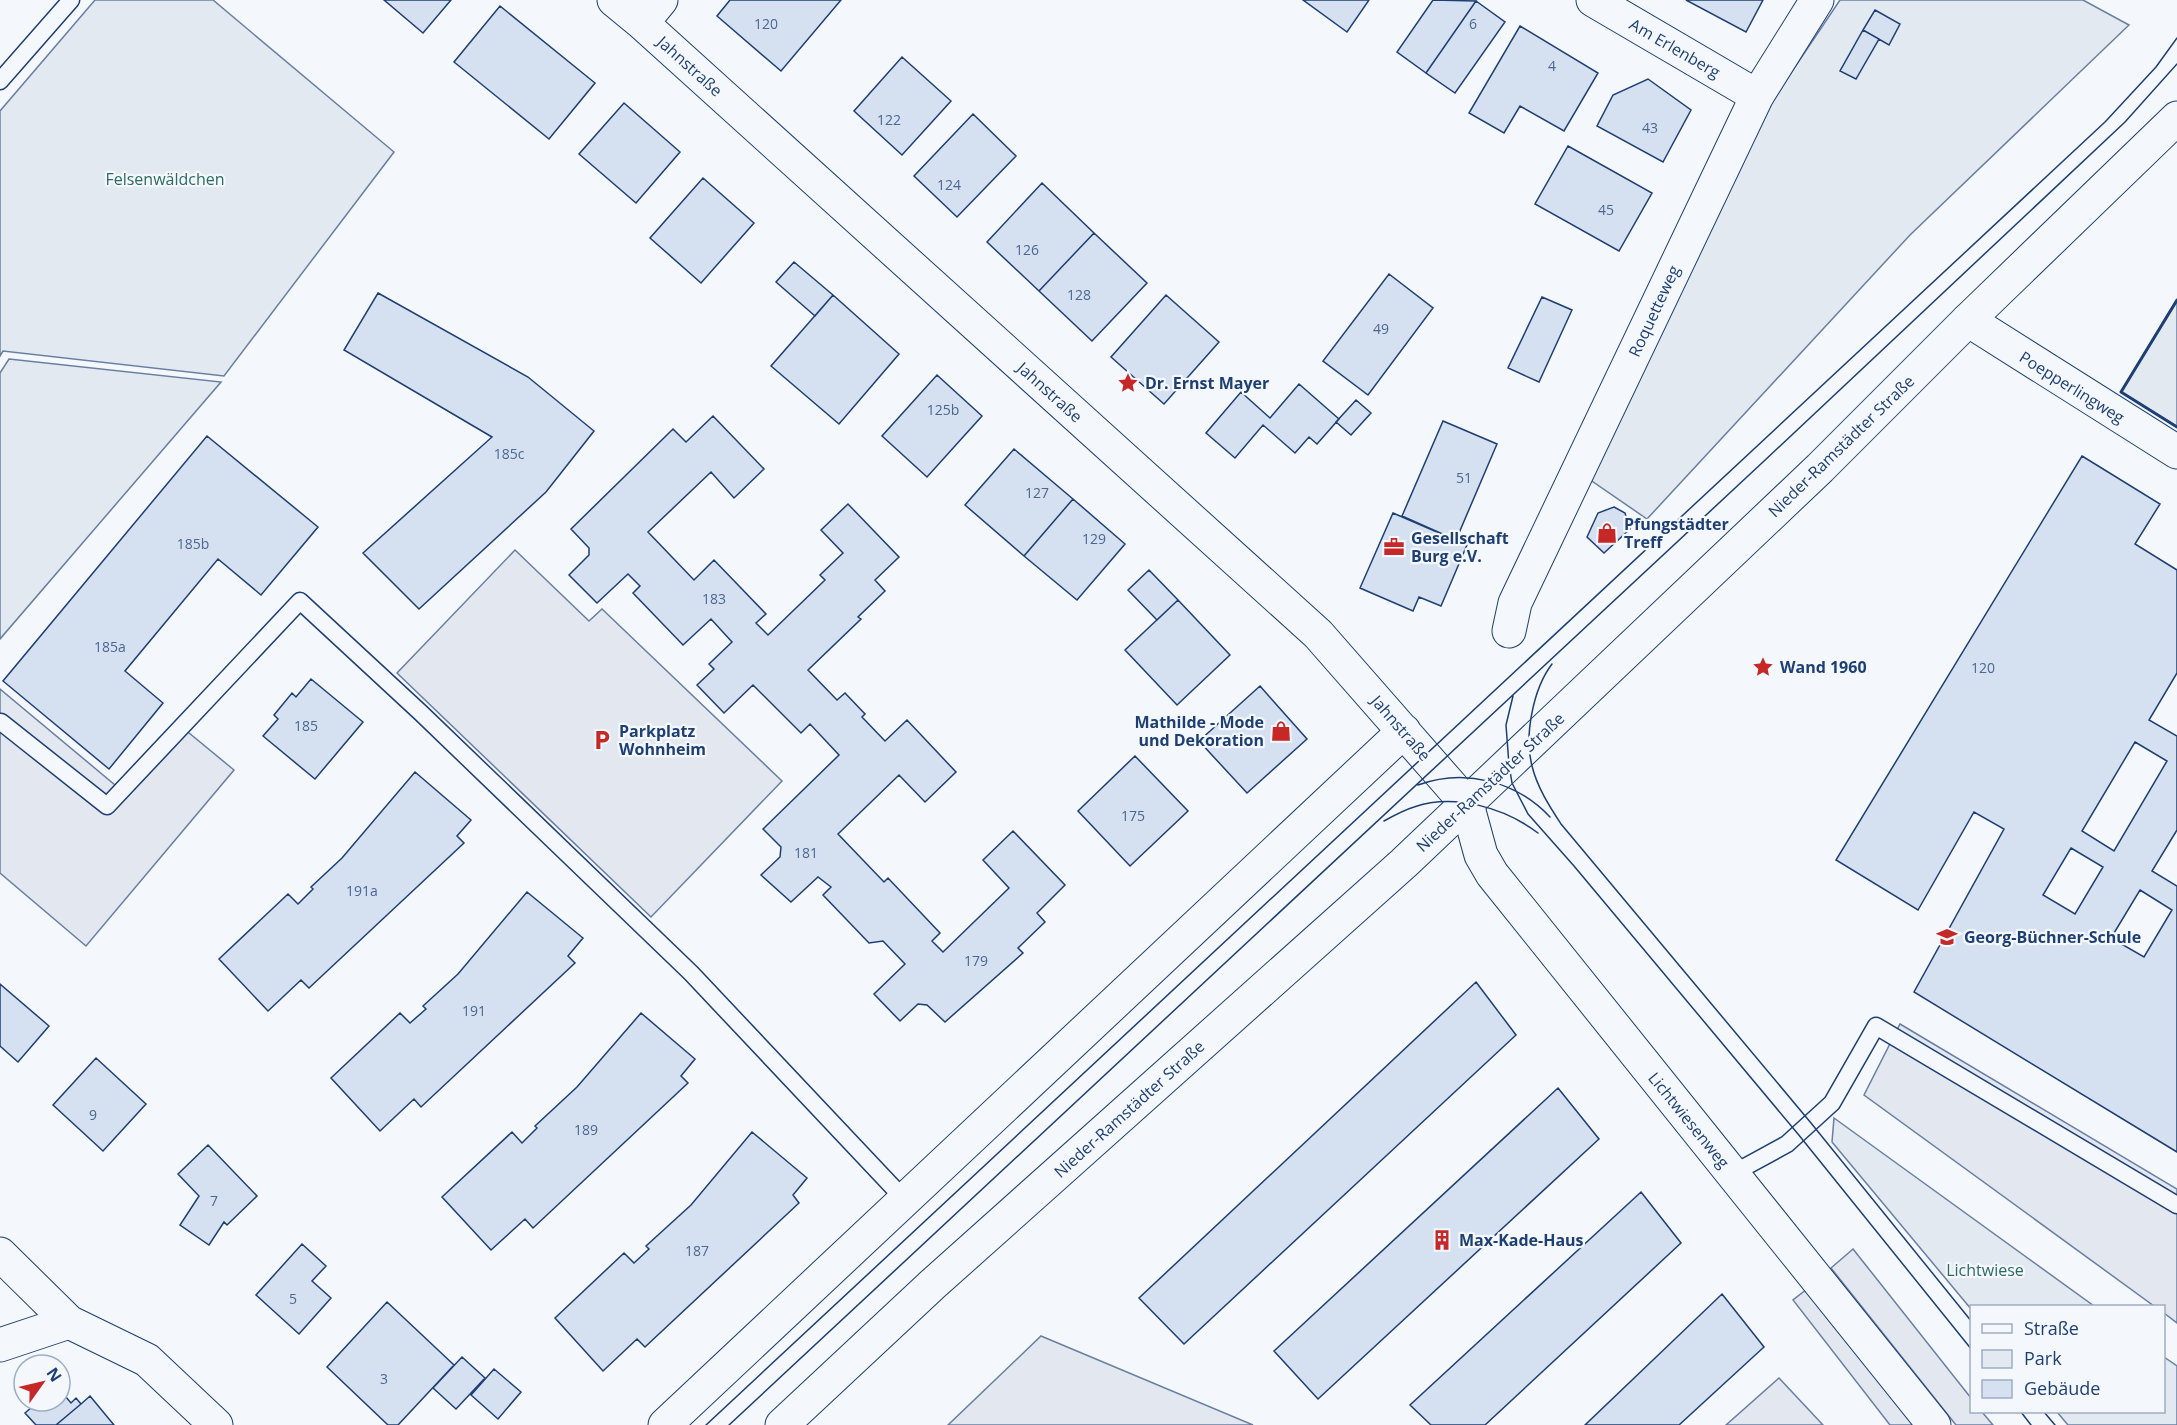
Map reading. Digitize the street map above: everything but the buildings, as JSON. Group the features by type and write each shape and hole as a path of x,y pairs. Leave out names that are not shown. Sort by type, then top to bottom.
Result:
{"street":[{"name":"Jahnstraße","path":"614,0 652,11 1318,634 1467,804"},
{"name":"Am Erlenberg","path":"1593,0 1757,96"},
{"name":"Roquetteweg","path":"1509,631 1515,603 1757,96 1817,0"},
{"name":"Nieder-Ramstädter Straße","path":"782,1425 942,1276 1376,889 1467,804 1820,468 1968,320 2177,118"},
{"name":"Poepperlingweg","path":"1968,320 2177,452"},
{"path":"665,1425 1404,731"},
{"name":"Lichtwiesenweg","path":"1467,804 1481,855 1492,874 1934,1425"},
{"path":"0,1254 69,1322 147,1360 216,1425"},
{"path":"0,1345 69,1322"}],"lane":[{"path":"0,81 71,0"},
{"path":"1,722 107,806 300,601 421,713 684,965 905,1200"},
{"path":"1732,1173 1787,1144 1832,1103 1876,1026 2177,1205"}],"green space":[{"name":"Felsenwäldchen","path":"95,0 213,0 394,152 224,376 3,351 0,356 0,111"},
{"path":"1840,0 2083,0 2129,25 1910,235 1647,519 1586,477 1770,104"},
{"path":"2177,300 2177,427 2121,392"},
{"path":"9,359 221,382 0,639 0,373"},
{"name":"Lichtwiese","path":"1834,1118 2093,1305 1970,1305 1970,1308 1832,1142"},
{"path":"2165,1358 2177,1366 2177,1425 2068,1425 2058,1413 2165,1413"}],"shaded area":[{"name":"Parkplatz Wohnheim","path":"515,550 589,621 602,609 782,781 651,917 397,673"},
{"path":"0,689 127,795 183,728 234,770 86,946 0,873"},
{"path":"1900,1024 2177,1189 2177,1323 2165,1314 2165,1305 2153,1305 1864,1095"},
{"path":"1853,1249 1970,1397 1970,1413 1983,1413 1993,1425 1956,1425 1831,1268"},
{"path":"1811,1286 1919,1425 1890,1425 1793,1300"},
{"path":"1041,1336 1253,1425 948,1425"},
{"path":"1779,1378 1823,1425 1726,1425"}],"tram line":[{"path":"706,1425 2105,122 2156,67 2177,38"},
{"path":"729,1425 2125,122 2177,64"},
{"path":"1552,664 1545,674 1535,699 1529,741 1532,766 1537,782 1561,824 1811,1123 1970,1320"},
{"path":"1513,696 1506,725 1509,765 1512,783 1528,814 1798,1134 1970,1348"},
{"path":"1418,785 1454,778 1489,781 1522,794 1550,817"},
{"path":"1384,821 1406,810 1430,803 1463,802 1510,816 1538,833"},
{"path":"2022,1413 2031,1425"},
{"path":"2045,1413 2055,1425"}],"wall":[{"path":"2177,300 2121,392 2177,427"}],"place":[{"name":"Dr. Ernst Mayer","path":"1128,383"},
{"name":"Pfungstädter Treff","path":"1607,533"},
{"name":"Gesellschaft Burg e.V.","path":"1394,547"},
{"name":"Wand 1960","path":"1763,667"},
{"name":"Mathilde - Mode und Dekoration","path":"1281,731"},
{"name":"Parkplatz Wohnheim","path":"602,740"},
{"name":"Georg-Büchner-Schule","path":"1947,937"},
{"name":"Max-Kade-Haus","path":"1442,1240"}]}
